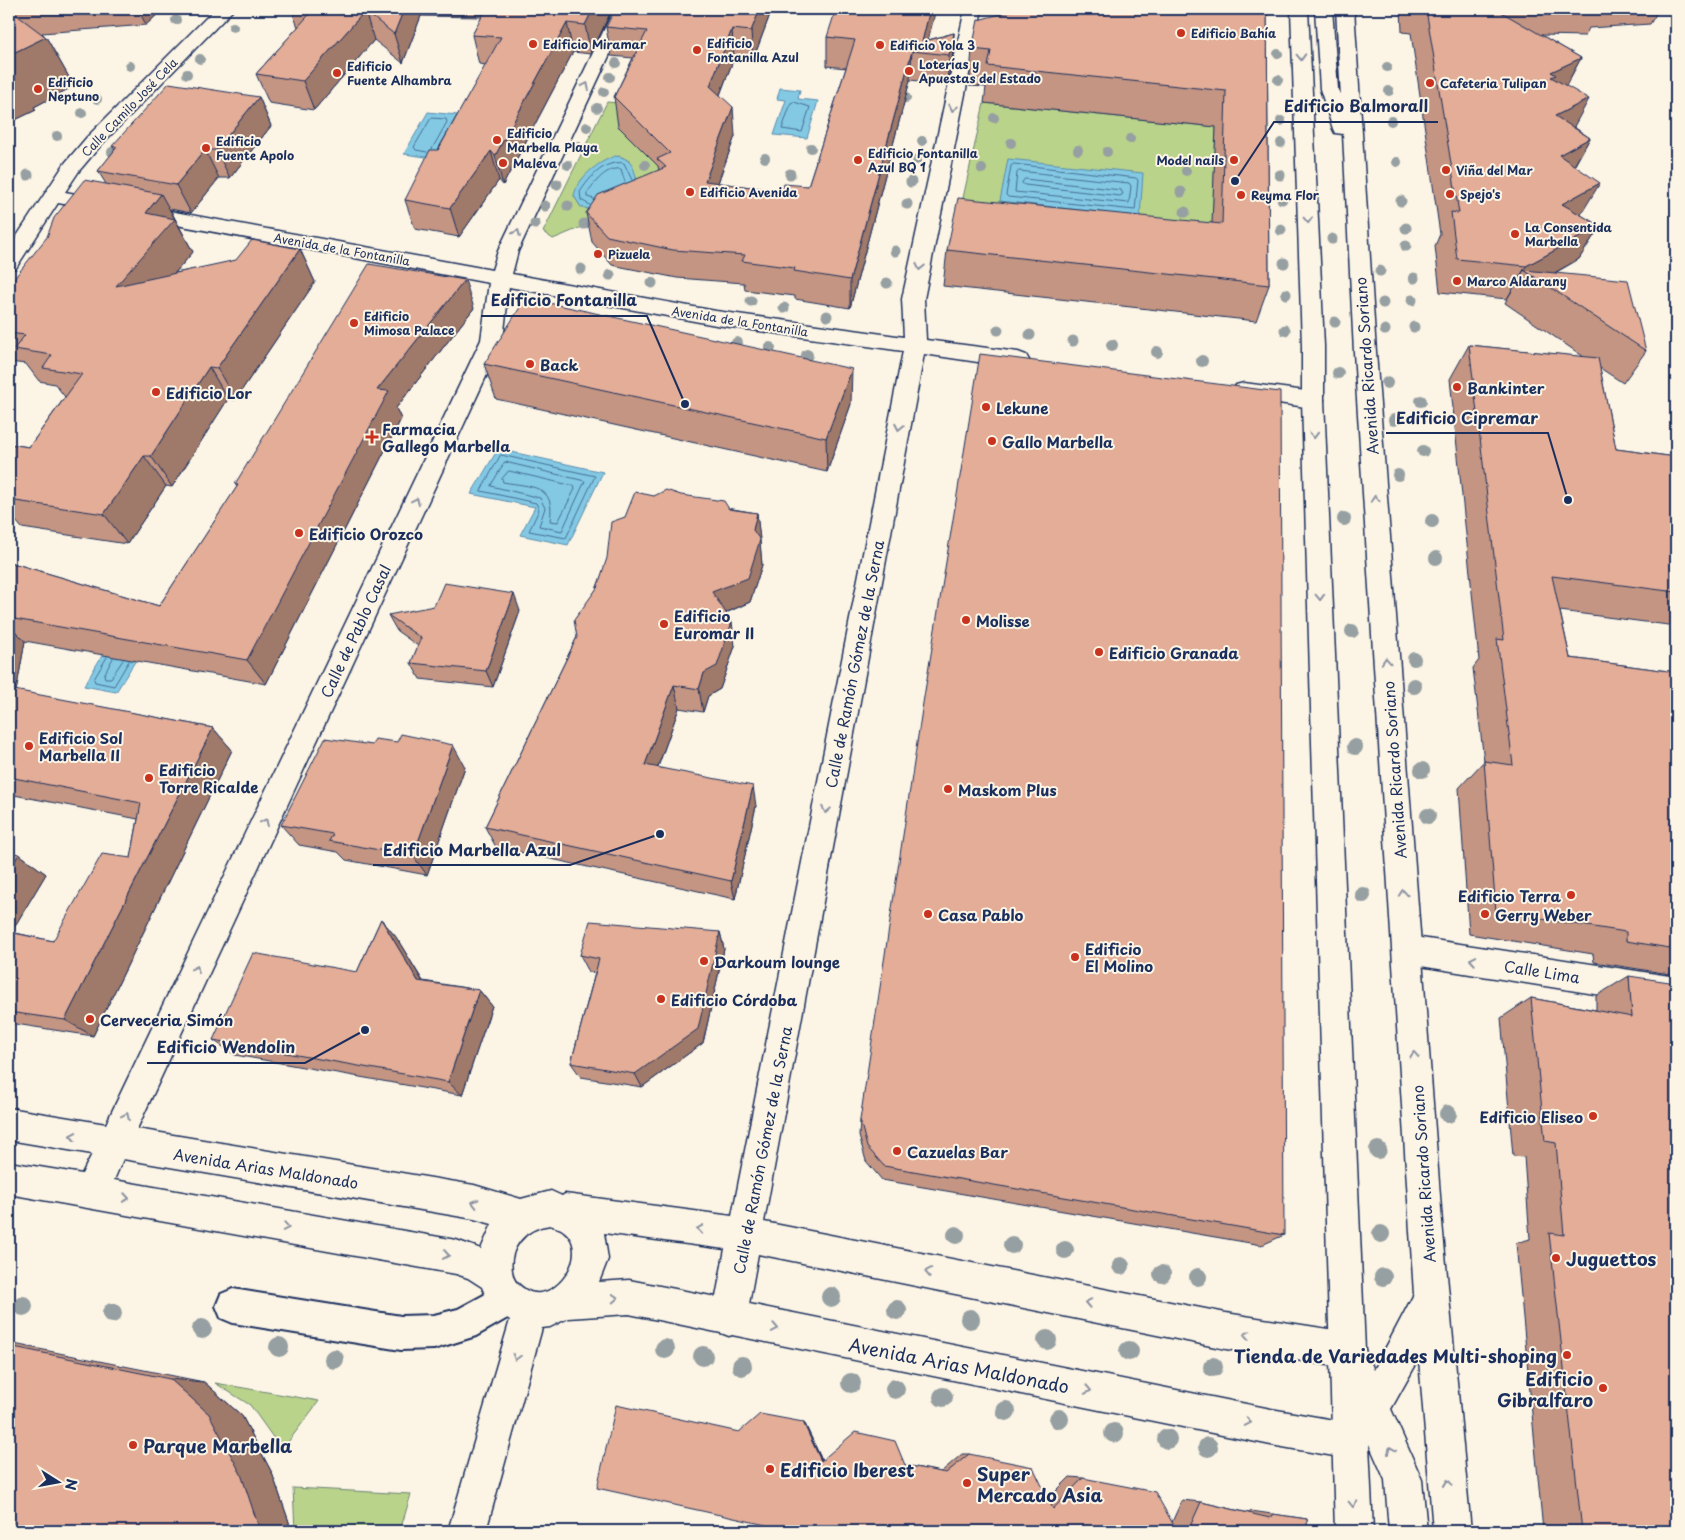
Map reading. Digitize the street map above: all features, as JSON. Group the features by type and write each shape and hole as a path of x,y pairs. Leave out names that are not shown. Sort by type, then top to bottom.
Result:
{"street":[{"name":"Calle Camilo José Cela","path":"9,264 72,167 94,141 225,9"},
{"name":"Calle de Pablo Casal","path":"91,1192 492,340 500,278 508,251 623,9"},
{"name":"Calle de Ramón Gómez de la Serna","path":"729,1319 915,346 914,299 974,9"},
{"path":"1299,9 1313,346 1313,400 1354,1531"},
{"path":"1324,9 1329,89 1352,162"},
{"name":"Avenida Ricardo Soriano","path":"1345,9 1352,162 1432,1295 1452,1531"},
{"name":"Avenida de la Fontanilla","path":"53,196 716,318 1034,362"},
{"path":"1228,388 1313,400"},
{"name":"Calle Lima","path":"1408,950 1676,992"},
{"name":"Avenida Arias Maldonado","path":"9,1124 474,1202 521,1216"},
{"path":"9,1178 456,1257 477,1264 511,1294 542,1311 567,1301 578,1290 587,1276 591,1260 591,1244 586,1230 577,1219 565,1211"},
{"path":"467,1531 511,1294 496,1258 500,1242 509,1228 521,1216 536,1210 551,1208 746,1235 1226,1331 1347,1350"},
{"path":"1351,1441 1373,1407 1432,1295"},
{"name":"Avenida Arias Maldonado","path":"567,1301 629,1297 729,1319 1351,1441"},
{"path":"1347,1350 1403,1480 1408,1531"}],"lane":[{"path":"233,1306 401,1333 434,1332 464,1324 511,1294"}],"green space":[{"path":"607,102 632,104 618,127 650,131 688,166 589,224 553,239 543,232","holes":["620,156 629,161 636,178 581,207 574,196 583,180 592,170"]},
{"path":"984,103 1216,127 1211,262 955,234"},
{"path":"215,1383 319,1401 282,1450 250,1405"},
{"path":"293,1488 411,1494 400,1531 295,1531"}],"water":[{"path":"780,88 800,90 798,99 818,101 807,138 774,135 786,100 777,99"},
{"path":"428,112 457,115 433,158 404,154"},
{"path":"615,156 625,159 632,166 636,175 637,186 596,211 581,207 574,196 579,183 595,167"},
{"path":"1008,159 1143,173 1140,217 1000,201"},
{"path":"498,449 603,472 568,545 520,535 535,507 471,494"},
{"path":"117,630 151,636 116,692 84,686"}],"building":[{"path":"314,9 404,9 394,34 365,11 303,81 256,74"},
{"path":"486,9 593,9 585,25 567,23 495,156 491,151 450,208 405,200 430,150 438,150 501,37 472,35"},
{"path":"615,9 760,9 751,31 732,29 710,86 733,107 705,181 782,191 784,184 808,186 855,40 827,37 836,9 930,9 922,42 954,33 949,55 912,51 850,280 794,271 795,268 742,261 745,255 673,250 607,236 586,213 598,195 666,167 657,159 670,153 614,97 647,31 606,27"},
{"path":"1019,9 1267,9 1269,285 947,250 958,198 1222,224 1226,91 988,66 991,51 972,49 978,20"},
{"path":"1426,9 1496,9 1581,58 1551,72 1556,75 1551,77 1589,99 1555,116 1590,138 1559,155 1600,183 1562,204 1600,226 1526,266 1457,259 1451,212 1459,213"},
{"path":"9,11 46,37 9,55"},
{"path":"169,83 259,97 216,150 205,150 176,185 98,171 117,147 112,146"},
{"path":"84,180 161,194 146,213 175,219 116,286 236,260 252,240 300,249 217,368 209,367 151,456 144,456 104,514 9,500 9,444 29,447 82,374 43,368 52,355 14,349 25,335 9,333 9,285 47,237 54,218"},
{"path":"369,264 465,280 377,390 389,391 247,660 9,618 9,562 159,606 238,485 235,484"},
{"path":"1524,270 1628,280 1646,351"},
{"path":"526,298 852,369 826,438 484,364"},
{"path":"1469,345 1598,358 1616,449 1676,457 1676,592 1552,576 1570,658 1676,672 1676,949 1626,941 1626,932 1496,912 1484,761 1513,765 1497,639 1504,640"},
{"path":"980,354 1280,392 1284,1235 884,1166 867,1147 860,1120 923,703"},
{"path":"666,490 681,495 724,501 729,509 757,513 753,530 760,540 748,578 712,592 732,622 717,666 704,673 699,689 674,685 645,765 753,786 731,881 485,827 577,637 574,620 597,588 607,558 611,522 625,517 635,492 654,496"},
{"path":"444,583 514,594 486,671 411,663 421,638 388,615 434,606"},
{"path":"9,689 213,728 65,1020 9,1012 9,932 53,941 102,854 131,858 141,803 9,777"},
{"path":"401,734 453,745 413,856 329,841 333,834 281,825 325,738 372,745 375,739 397,742"},
{"path":"9,852 19,854 9,870"},
{"path":"381,919 418,981 479,990 448,1082 213,1040 253,953 357,972"},
{"name":"Edificio Córdoba","path":"590,921 720,932 698,1029 635,1074 571,1063 599,959 580,955"},
{"path":"1629,976 1676,983 1676,1531 1582,1531 1549,1233 1564,1235 1556,1143 1545,1141 1531,998 1632,1017"},
{"name":"Parque Marbella","path":"9,1346 170,1379 209,1414 241,1474 258,1525 258,1531 9,1531"},
{"name":"Edificio Iberest","path":"616,1405 739,1432 760,1414 803,1422 821,1461 855,1432 895,1441 905,1465 946,1473 969,1454 1033,1467 1053,1509 1083,1478 1155,1492 1177,1531 793,1531 597,1488"},
{"path":"1201,1502 1270,1518 1273,1514 1307,1519 1307,1531 1188,1531"}],"place":[{"name":"Edificio Bahía","path":"1181,33"},
{"name":"Edificio Miramar","path":"533,44"},
{"name":"Edificio Yola 3","path":"880,45"},
{"name":"Edificio Fontanilla Azul","path":"697,50"},
{"name":"Loterías y Apuestas del Estado","path":"909,71"},
{"name":"Edificio Fuente Alhambra","path":"337,73"},
{"name":"Cafeteria Tulipan","path":"1430,83"},
{"name":"Edificio Neptuno","path":"38,89"},
{"name":"Edificio Marbella Playa","path":"497,140"},
{"name":"Edificio Fuente Apolo","path":"206,148"},
{"name":"Edificio Fontanilla Azul BQ 1","path":"858,160"},
{"name":"Model nails","path":"1234,160"},
{"name":"Maleva","path":"503,163"},
{"name":"Viña del Mar","path":"1446,170"},
{"name":"Edificio Balmorall","path":"1235,181"},
{"name":"Edificio Avenida","path":"690,192"},
{"name":"Spejo's","path":"1450,194"},
{"name":"Reyma Flor","path":"1241,195"},
{"name":"La Consentida Marbella","path":"1515,234"},
{"name":"Pizuela","path":"598,254"},
{"name":"Marco Aldarany","path":"1457,281"},
{"name":"Edificio Mimosa Palace","path":"354,323"},
{"name":"Back","path":"530,364"},
{"name":"Bankinter","path":"1457,387"},
{"name":"Edificio Lor","path":"156,392"},
{"name":"Edificio Fontanilla","path":"685,404"},
{"name":"Lekune","path":"986,407"},
{"name":"Farmacia Gallego Marbella","path":"372,437"},
{"name":"Gallo Marbella","path":"992,441"},
{"name":"Edificio Cipremar","path":"1568,500"},
{"name":"Edificio Orozco","path":"299,533"},
{"name":"Molisse","path":"966,620"},
{"name":"Edificio Euromar II","path":"664,624"},
{"name":"Edificio Granada","path":"1099,652"},
{"name":"Edificio Sol Marbella II","path":"29,746"},
{"name":"Edificio Torre Ricalde","path":"149,778"},
{"name":"Maskom Plus","path":"948,789"},
{"name":"Edificio Marbella Azul","path":"660,834"},
{"name":"Edificio Terra","path":"1571,895"},
{"name":"Casa Pablo","path":"928,914"},
{"name":"Gerry Weber","path":"1485,914"},
{"name":"Edificio El Molino","path":"1075,957"},
{"name":"Darkoum lounge","path":"704,961"},
{"name":"Edificio Córdoba","path":"661,999"},
{"name":"Cerveceria Simón","path":"90,1019"},
{"name":"Edificio Wendolin","path":"365,1030"},
{"name":"Edificio Eliseo","path":"1593,1116"},
{"name":"Cazuelas Bar","path":"897,1151"},
{"name":"Juguettos","path":"1556,1258"},
{"name":"Tienda de Variedades Multi-shoping","path":"1567,1355"},
{"name":"Edificio Gibralfaro","path":"1603,1388"},
{"name":"Parque Marbella","path":"133,1445"},
{"name":"Edificio Iberest","path":"770,1469"},
{"name":"Super Mercado Asia","path":"967,1483"}]}
